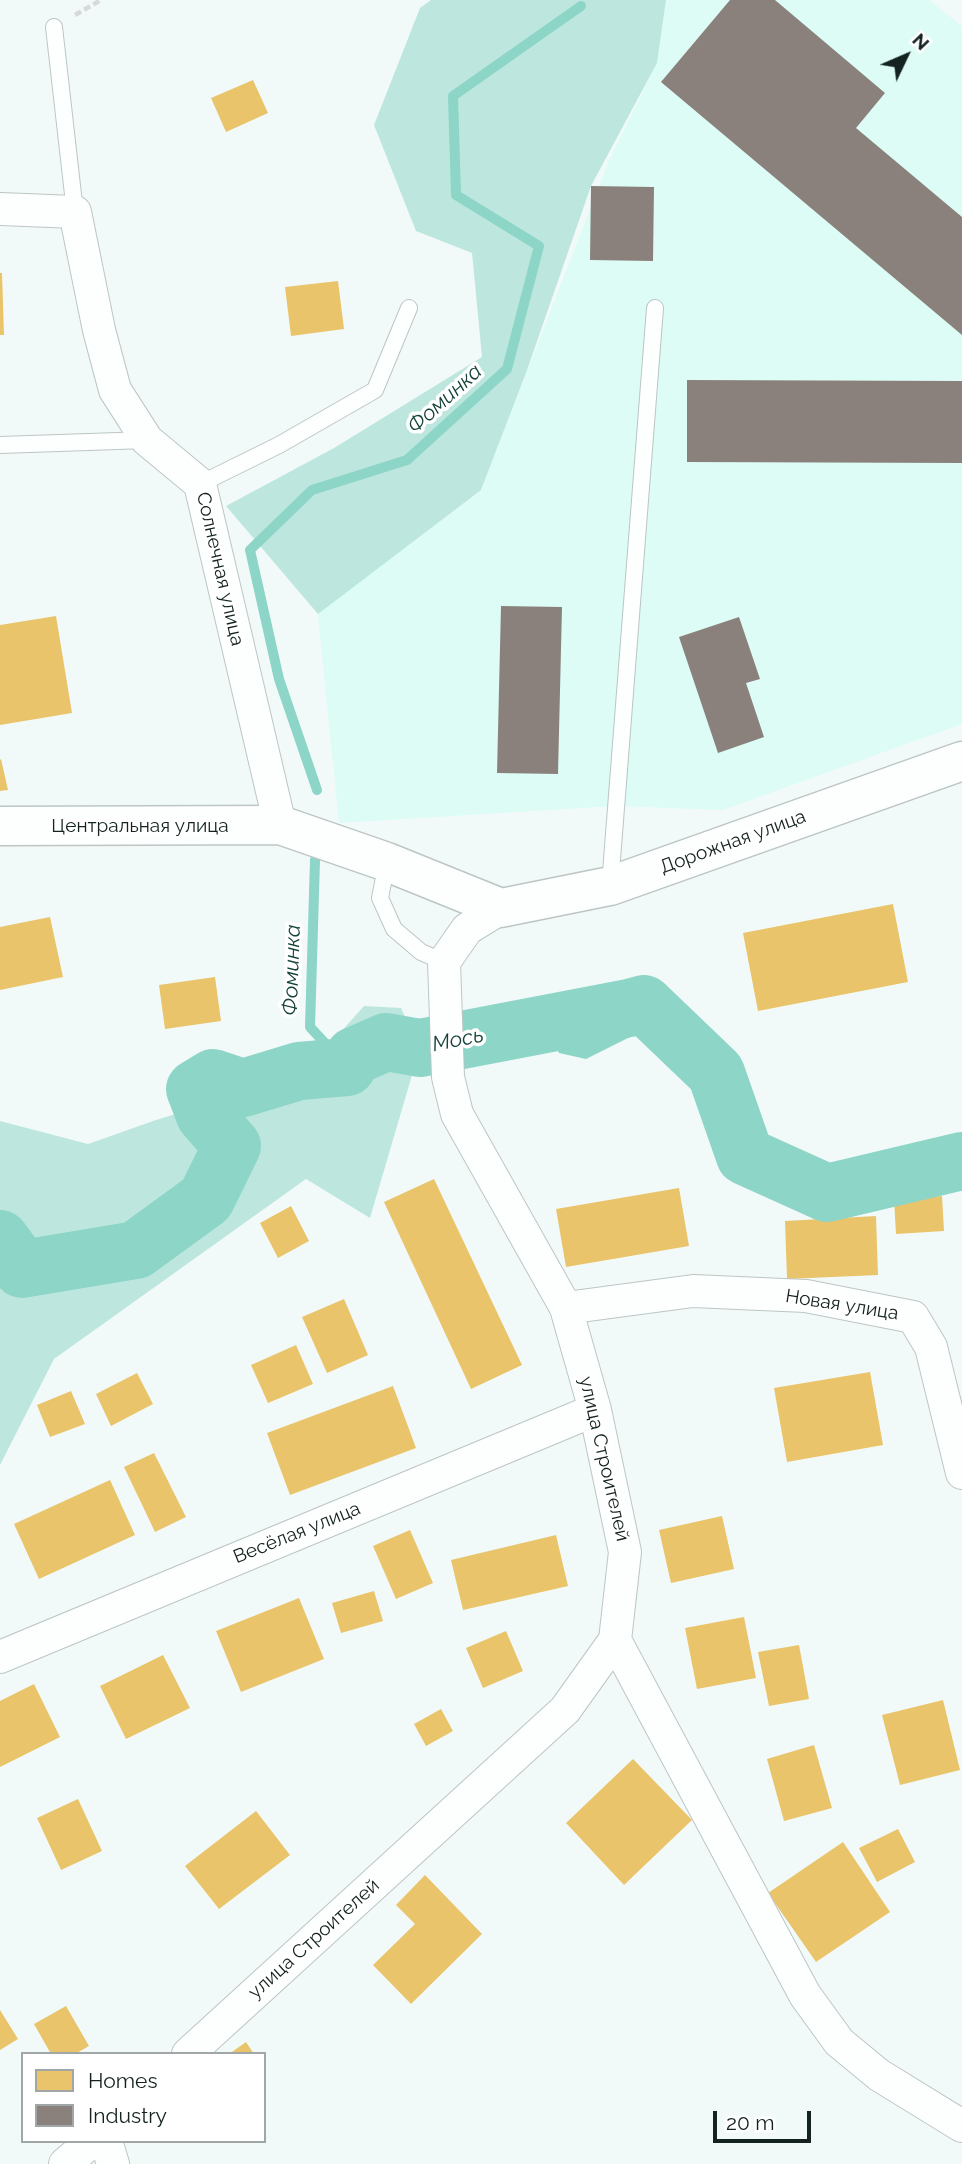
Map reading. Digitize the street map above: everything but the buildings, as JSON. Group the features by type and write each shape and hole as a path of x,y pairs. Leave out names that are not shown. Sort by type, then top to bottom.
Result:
{"street":[{"path":"0,209 75,212"},
{"name":"Солнечная улица","path":"75,212 99,330 115,390 147,440 200,484 280,825"},
{"name":"Дорожная улица","path":"501,908 610,886 962,761"},
{"name":"Центральная улица","path":"0,826 280,825 387,862 501,908"},
{"path":"444,962 467,929 501,908"},
{"name":"улица Строителей","path":"190,2052 565,1710 615,1640 625,1552 595,1410 566,1308 457,1114 448,1077 444,962"},
{"name":"Новая улица","path":"566,1308 693,1291 806,1296 913,1317 931,1348 962,1473"},
{"name":"Весёлая улица","path":"0,1657 595,1410"},
{"path":"615,1640 805,1995 839,2042 879,2075 962,2126"},
{"path":"65,2164 90,2143"},
{"path":"107,2143 113,2164"}],"lane":[{"path":"54,27 75,212"},
{"path":"200,484 279,445 375,390 409,308"},
{"path":"610,886 655,308"},
{"path":"0,445 147,440"},
{"path":"387,862 380,898 394,929 421,952 444,962"}],"path":[{"path":"54,27 101,0"}],"shaded area":[{"path":"431,0 666,0 657,63 591,186 526,373 481,490 318,614 226,506 334,448 482,357 472,253 416,231 374,125 420,8"},
{"path":"666,0 929,0 962,26 962,724 723,810 616,806 339,823 313,565 481,490 609,160 657,63"},
{"path":"605,990 637,994 629,1008 645,1020 646,1029 586,1059 559,1053 552,1041 562,1034 565,1006"},
{"path":"364,1006 401,1008 420,1048 370,1218 306,1179 54,1359 0,1465 0,1121 88,1144 302,1075"}],"waterway":[{"name":"Фоминка","path":"317,790 279,679 250,550 312,490 407,460 507,369 539,246 456,195 453,96 581,6"},
{"name":"Фоминка","path":"315,860 310,1027 347,1067"},
{"name":"Мось","path":"0,1239 22,1269 136,1250 206,1199 232,1146 205,1115 195,1089 213,1078 243,1088 299,1071 347,1067 354,1056 386,1042 420,1048 644,1004 716,1073 745,1156 827,1193 962,1161"}]}
